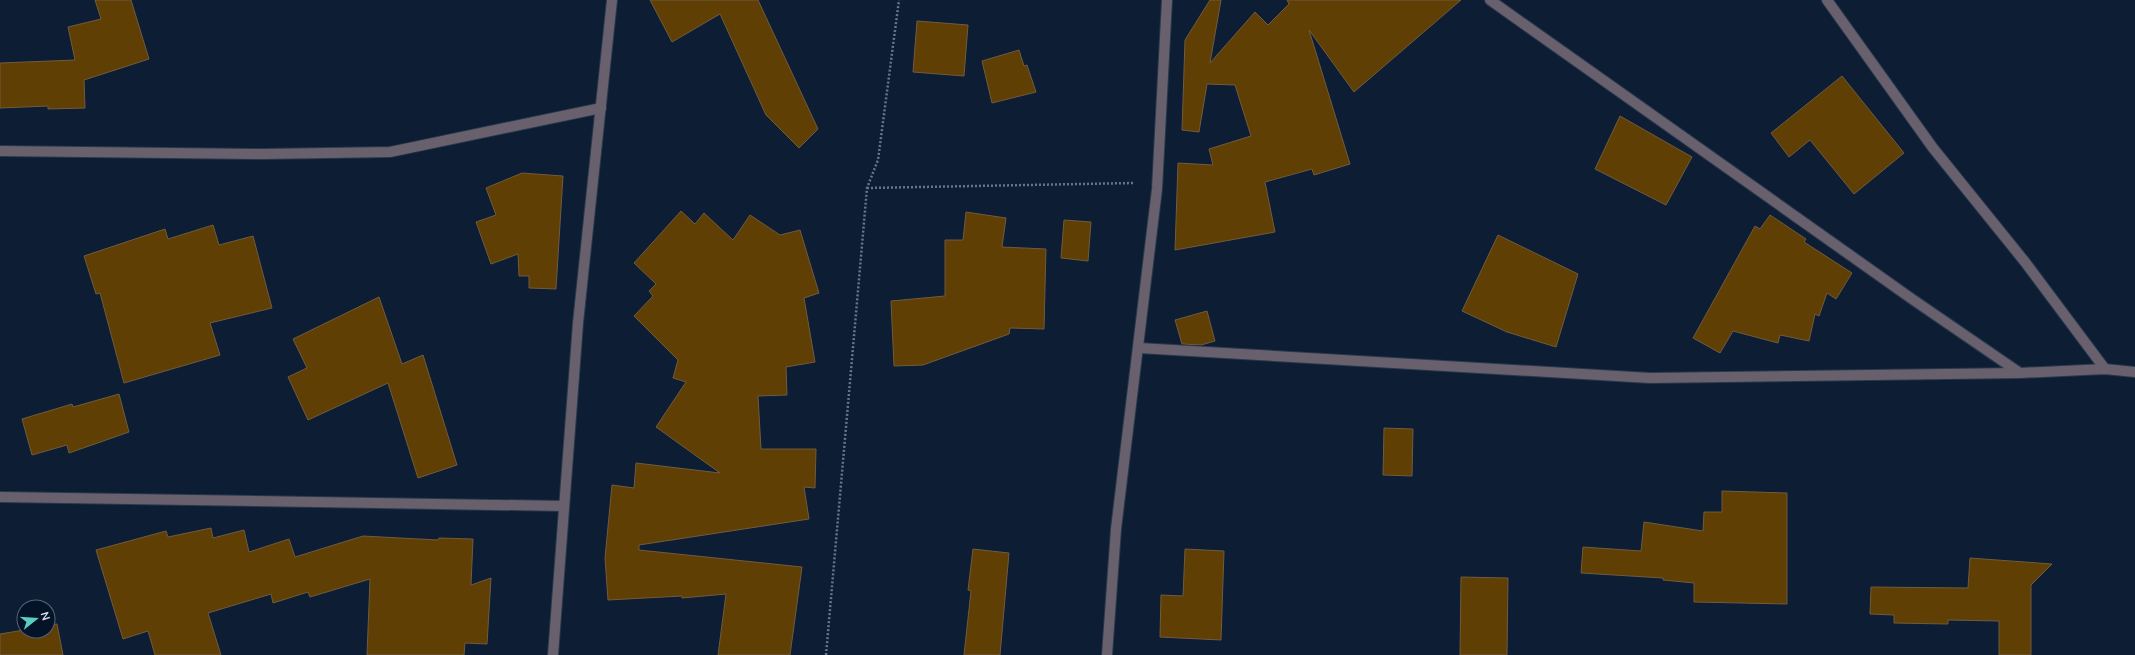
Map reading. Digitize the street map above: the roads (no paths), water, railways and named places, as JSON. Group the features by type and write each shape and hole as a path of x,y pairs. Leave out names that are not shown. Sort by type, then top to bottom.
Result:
{"street":[{"path":"553,655 578,323 612,0"},
{"path":"1107,655 1116,529 1158,189 1167,0"},
{"path":"1490,0 1912,299 2020,373"},
{"path":"1827,0 1932,148 2025,262 2105,369"},
{"path":"0,151 263,154 390,152 601,108"},
{"path":"1139,348 1650,378 2020,373 2105,369 2135,372"},
{"path":"0,497 564,506"}]}
